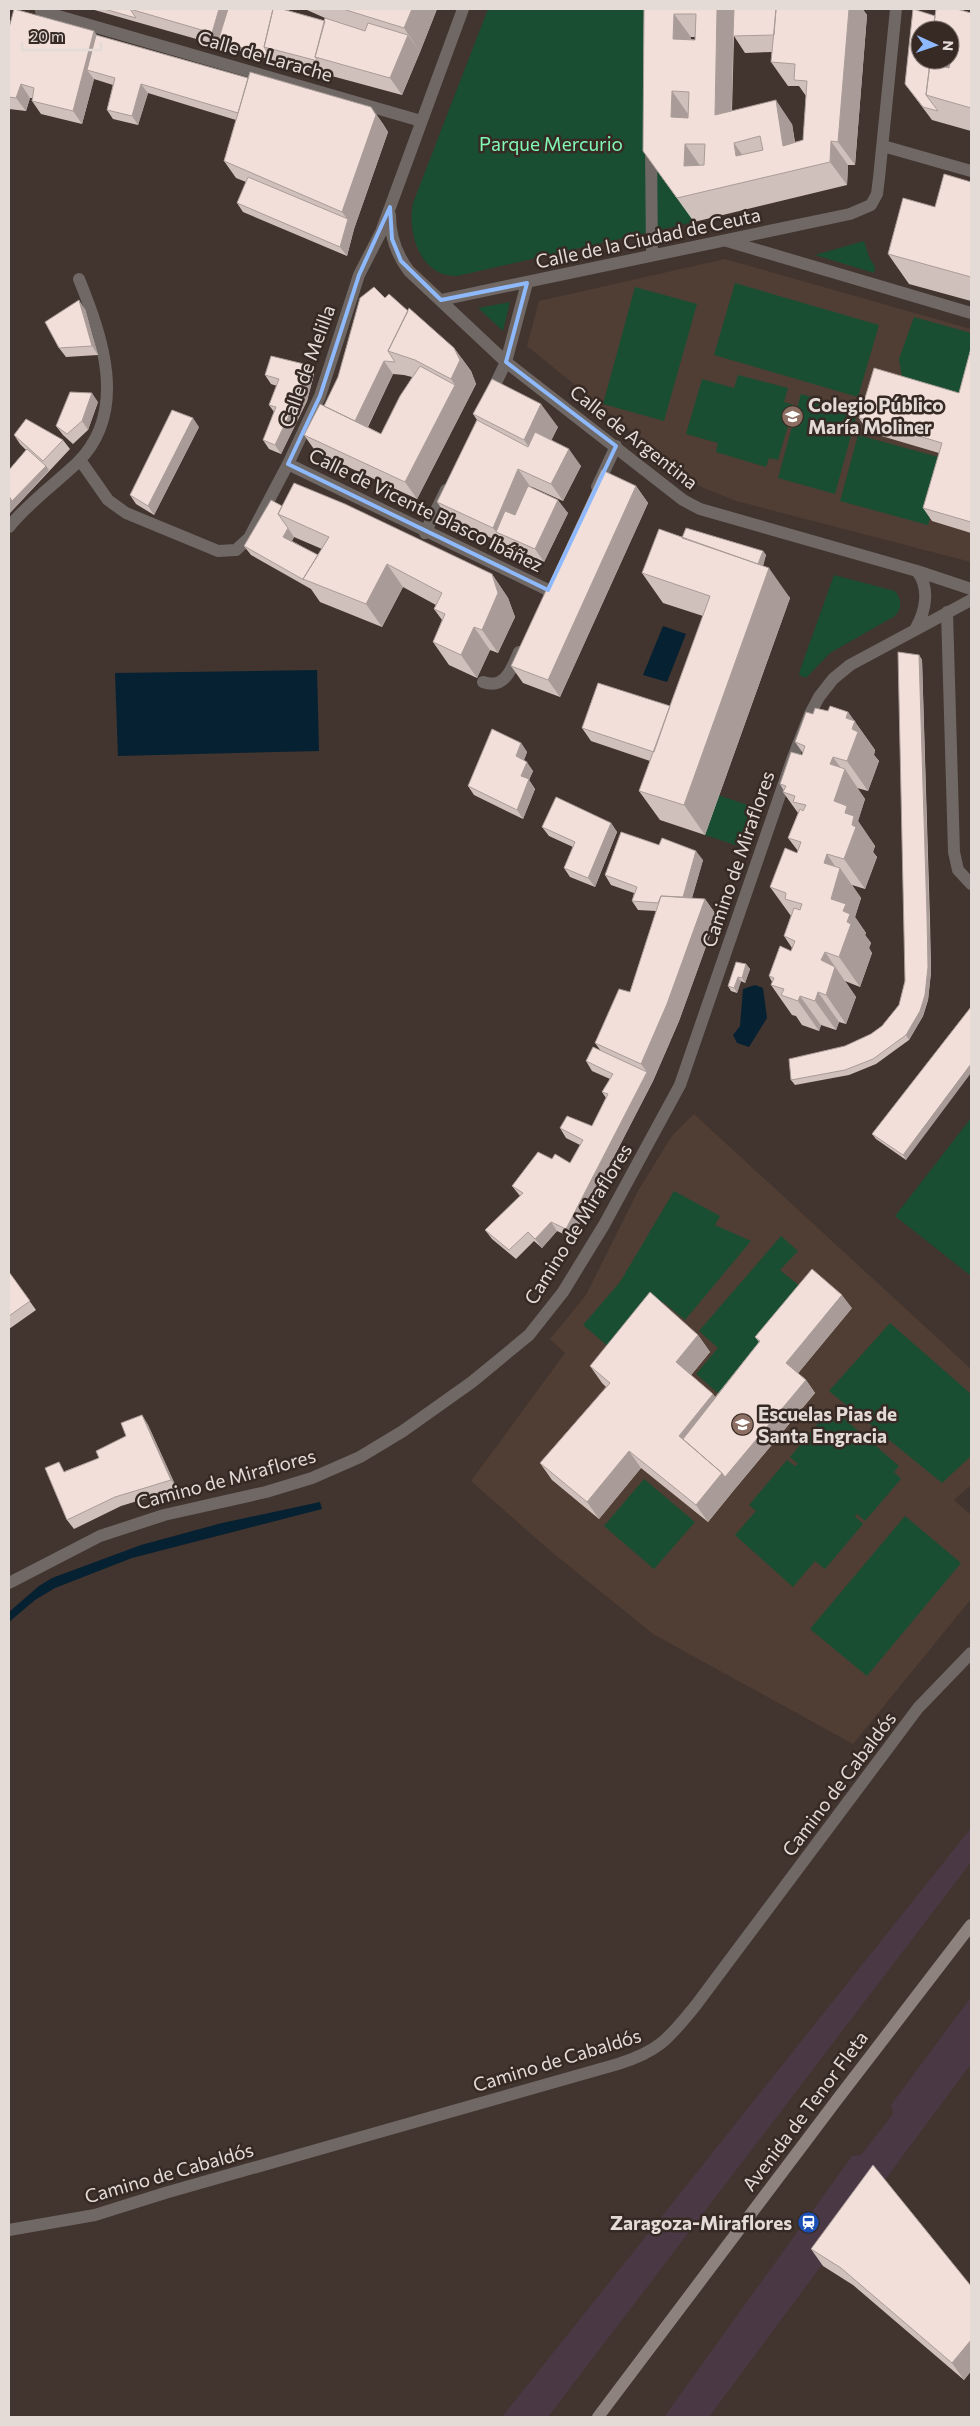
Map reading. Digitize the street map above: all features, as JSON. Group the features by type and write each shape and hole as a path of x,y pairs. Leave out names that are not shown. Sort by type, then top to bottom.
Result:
{"main road":[{"name":"Avenida de Tenor Fleta","path":"598,2417 971,1925"}],"street":[{"name":"Calle de Melilla","path":"80,460 108,500 116,508 207,548 228,551 242,546 249,538 288,464 320,396 359,275 375,246 463,9"},
{"path":"896,9 883,146 971,171"},
{"name":"Calle de Larache","path":"41,11 421,121"},
{"path":"651,134 652,255"},
{"name":"Calle de la Ciudad de Ceuta","path":"441,300 862,211 872,205 877,194 883,146"},
{"name":"Calle de Argentina","path":"390,207 392,239 401,261 409,271 506,362 616,446 675,494 700,509 917,571 971,589"},
{"path":"725,240 971,313"},
{"path":"9,528 80,460 99,430 107,404 108,389 98,328 79,279"},
{"path":"483,410 506,362 527,283"},
{"path":"593,494 616,446"},
{"name":"Calle de Vicente Blasco Ibáñez","path":"288,464 426,533 548,590"},
{"path":"426,533 451,479"},
{"path":"916,628 923,612 925,595 923,580 917,571"},
{"name":"Camino de Miraflores","path":"9,1583 50,1560 117,1530 164,1515 266,1492 312,1478 360,1457 403,1431 472,1382 529,1335 563,1292 604,1225 664,1118 685,1074 792,760 819,697 834,679 850,665 971,600"},
{"path":"947,612 954,852 958,870 971,884"},
{"path":"483,682 493,684 504,680 524,641"},
{"name":"Camino de Cabaldós","path":"9,2230 96,2216 164,2193 618,2064 642,2056 657,2048 671,2036 696,2005 918,1708 971,1653"}],"highlighted area":[{"path":"390,207 392,239 401,261 441,300 527,283 506,362 616,446 548,590 288,464 320,396 359,275"}],"shaded area":[{"name":"Colegio Público María Moliner","path":"725,259 971,329 971,562 736,501 699,486 527,346 539,301"},
{"name":"Escuelas Pias de Santa Engracia","path":"694,1114 971,1369 971,1485 954,1500 971,1515 971,1599 853,1744 653,1634 548,1549 471,1481 565,1353 550,1339 586,1295 639,1189 672,1136"},
{"path":"971,1828 971,1862 548,2417 502,2417"},
{"path":"971,1997 971,2064 709,2417 664,2417 852,2156 861,2155 893,2114 891,2105"}],"green space":[{"name":"Parque Mercurio","path":"488,9 661,9 694,222 457,276 444,274 434,269 425,261 419,251 412,227 413,203"},
{"path":"864,241 869,257 875,267 874,273 815,255"},
{"path":"735,283 879,325 858,397 714,355"},
{"path":"635,287 697,304 664,421 603,404"},
{"path":"510,302 503,331 478,308"},
{"path":"914,317 971,333 971,373 963,401 903,383 899,359"},
{"path":"738,375 788,388 784,402 794,405 778,460 769,458 766,467 716,452 718,443 686,434 702,379 734,388"},
{"path":"801,394 858,410 835,494 778,478"},
{"path":"858,435 946,459 928,525 840,501"},
{"path":"834,575 895,591 900,601 900,607 895,616 830,653 806,678 799,675 800,670"},
{"path":"718,795 754,807 741,847 705,835"},
{"path":"971,1118 971,1276 895,1216"},
{"path":"674,1191 720,1216 715,1225 751,1241 685,1320 663,1302 617,1354 583,1325 620,1282"},
{"path":"781,1236 798,1251 780,1270 807,1292 728,1402 696,1374 718,1348 699,1331"},
{"path":"890,1323 971,1394 971,1456 942,1483 829,1391"},
{"path":"826,1414 835,1422 840,1415 899,1466 894,1472 901,1479 865,1521 857,1514 855,1516 863,1524 825,1569 815,1561 793,1587 735,1535 756,1511 749,1505 787,1460 795,1466 798,1464 790,1457"},
{"path":"644,1479 695,1522 654,1569 604,1526"},
{"path":"905,1516 961,1563 867,1676 810,1629"}],"water":[{"path":"663,626 686,634 667,682 643,675"},
{"path":"317,670 319,751 118,756 115,673"},
{"path":"755,985 763,988 767,1018 749,1047 737,1043 733,1035 740,1026 743,989"},
{"path":"320,1502 322,1509 132,1558 55,1588 35,1600 9,1622 9,1612 39,1586 52,1578 141,1545 222,1523"}],"building":[{"path":"14,9 94,31 73,111 32,101 34,88 21,84 16,98 9,97 9,28"},
{"path":"104,9 130,9 136,18"},
{"path":"130,9 219,9 212,33"},
{"path":"228,9 273,9 264,47 270,56 218,41"},
{"path":"273,9 282,9 325,21 315,57 318,61 264,47"},
{"path":"343,9 412,9 404,28"},
{"path":"644,9 717,9 715,115 776,100 783,146 803,140 807,81 794,80 795,64 771,62 776,9 849,9 838,142 831,141 830,162 677,198 643,151","holes":["674,14 696,14 695,40 673,39","672,91 689,92 688,118 671,117","760,136 763,150 736,156 734,143","685,144 705,144 704,165 684,166"]},
{"path":"734,9 776,9 774,35 733,36"},
{"path":"913,9 935,16 934,20 912,20"},
{"path":"936,9 957,9 971,13 971,108 926,95 929,70 960,70 960,20 934,20"},
{"path":"325,18 365,31 368,23 408,35 390,78 315,57"},
{"path":"96,35 248,78 238,113 141,84 132,116 107,110 115,78 87,70"},
{"path":"910,37 910,70 929,70 926,95 938,111 923,107 905,84"},
{"path":"250,72 371,107 376,115 342,212 224,161"},
{"path":"944,174 971,182 971,277 888,254 903,198 935,207"},
{"path":"248,177 348,219 340,247 237,203"},
{"path":"374,287 385,298 389,294 408,311 388,351 395,362 384,361 355,421 324,406 338,377 360,298"},
{"path":"79,300 92,346 59,348 45,322"},
{"path":"409,308 454,348 460,360 451,379 415,360 388,351"},
{"path":"971,348 971,522 923,508 942,443 859,418 874,368 959,393"},
{"path":"271,356 308,365 300,392 275,445 263,440 276,407 269,405 279,379 265,375"},
{"path":"420,366 455,385 405,482 304,435 320,404 381,434 400,396"},
{"path":"492,379 541,404 524,440 473,414"},
{"path":"70,392 92,393 82,421 67,434 56,426"},
{"path":"172,410 193,418 148,506 130,495"},
{"path":"26,419 63,440 43,461 14,435"},
{"path":"477,420 528,447 535,432 569,449 551,484 518,469 493,528 437,502"},
{"path":"27,449 46,466 12,501 9,496 9,470"},
{"path":"602,470 636,486 548,680 511,666"},
{"path":"294,483 345,504 492,574 498,593 482,630 474,627 461,655 433,642 445,614 434,609 442,593 387,564 366,604 303,579 329,537 278,514"},
{"path":"528,486 558,500 535,549 496,532 505,511 515,515"},
{"path":"271,500 282,506 278,514 288,528 283,537 318,555 304,580 244,546"},
{"path":"686,528 763,551 758,564 682,538"},
{"path":"659,529 769,568 684,805 639,791 710,596 642,573"},
{"path":"898,652 919,655 928,967 925,995 920,1011 906,1035 873,1059 845,1070 791,1080 789,1059 845,1046 871,1034 882,1026 899,1005 905,981"},
{"path":"598,683 670,706 654,752 582,728"},
{"path":"830,706 848,712 846,718 855,721 852,729 858,732 847,761 833,757 830,764 845,769 834,801 847,806 845,813 854,816 852,825 856,827 844,859 827,854 824,863 840,868 831,899 846,904 843,911 850,914 847,922 851,924 839,957 825,952 821,960 835,967 826,995 818,992 815,1001 800,996 798,1001 781,995 784,989 771,985 774,978 769,976 780,946 791,951 795,941 784,936 794,908 800,910 802,904 785,899 786,893 770,887 785,848 797,853 801,842 788,838 800,809 803,811 806,805 793,802 795,796 783,792 786,786 780,784 791,752 802,755 805,746 795,742 806,712 813,714 815,708 828,711"},
{"path":"492,729 521,743 516,756 527,762 521,776 529,779 517,810 468,786"},
{"path":"556,797 611,823 588,878 564,868 575,842 542,827"},
{"path":"621,832 659,845 662,838 696,851 683,897 661,896 658,903 632,901 637,887 605,875"},
{"path":"661,896 705,899 667,1004 641,1064 595,1043 619,989 630,992"},
{"path":"736,962 746,964 742,978 738,977 734,988 728,986"},
{"path":"971,1007 971,1064 903,1155 872,1134"},
{"path":"593,1047 647,1072 566,1229 551,1222 535,1239 528,1232 509,1250 485,1230 523,1193 512,1186 538,1152 552,1159 555,1154 570,1163 583,1140 560,1128 567,1116 592,1126 608,1094 602,1092 613,1074 586,1061"},
{"path":"812,1269 842,1295 786,1363 806,1380 725,1477 683,1439 760,1341 755,1337"},
{"path":"9,1272 30,1301 9,1316"},
{"path":"650,1292 698,1335 676,1362 713,1394 679,1436 722,1473 696,1505 629,1451 587,1502 540,1463 610,1383 590,1366"},
{"path":"142,1415 171,1480 115,1497 67,1520 45,1468 59,1462 64,1472 99,1458 96,1451 126,1436 121,1423"},
{"path":"873,2165 971,2286 971,2340 952,2363 841,2268 811,2249"}],"place":[{"name":"Colegio Público María Moliner","path":"792,416"},
{"name":"Escuelas Pias de Santa Engracia","path":"742,1425"},
{"name":"Zaragoza-Miraflores","path":"808,2223"}]}
